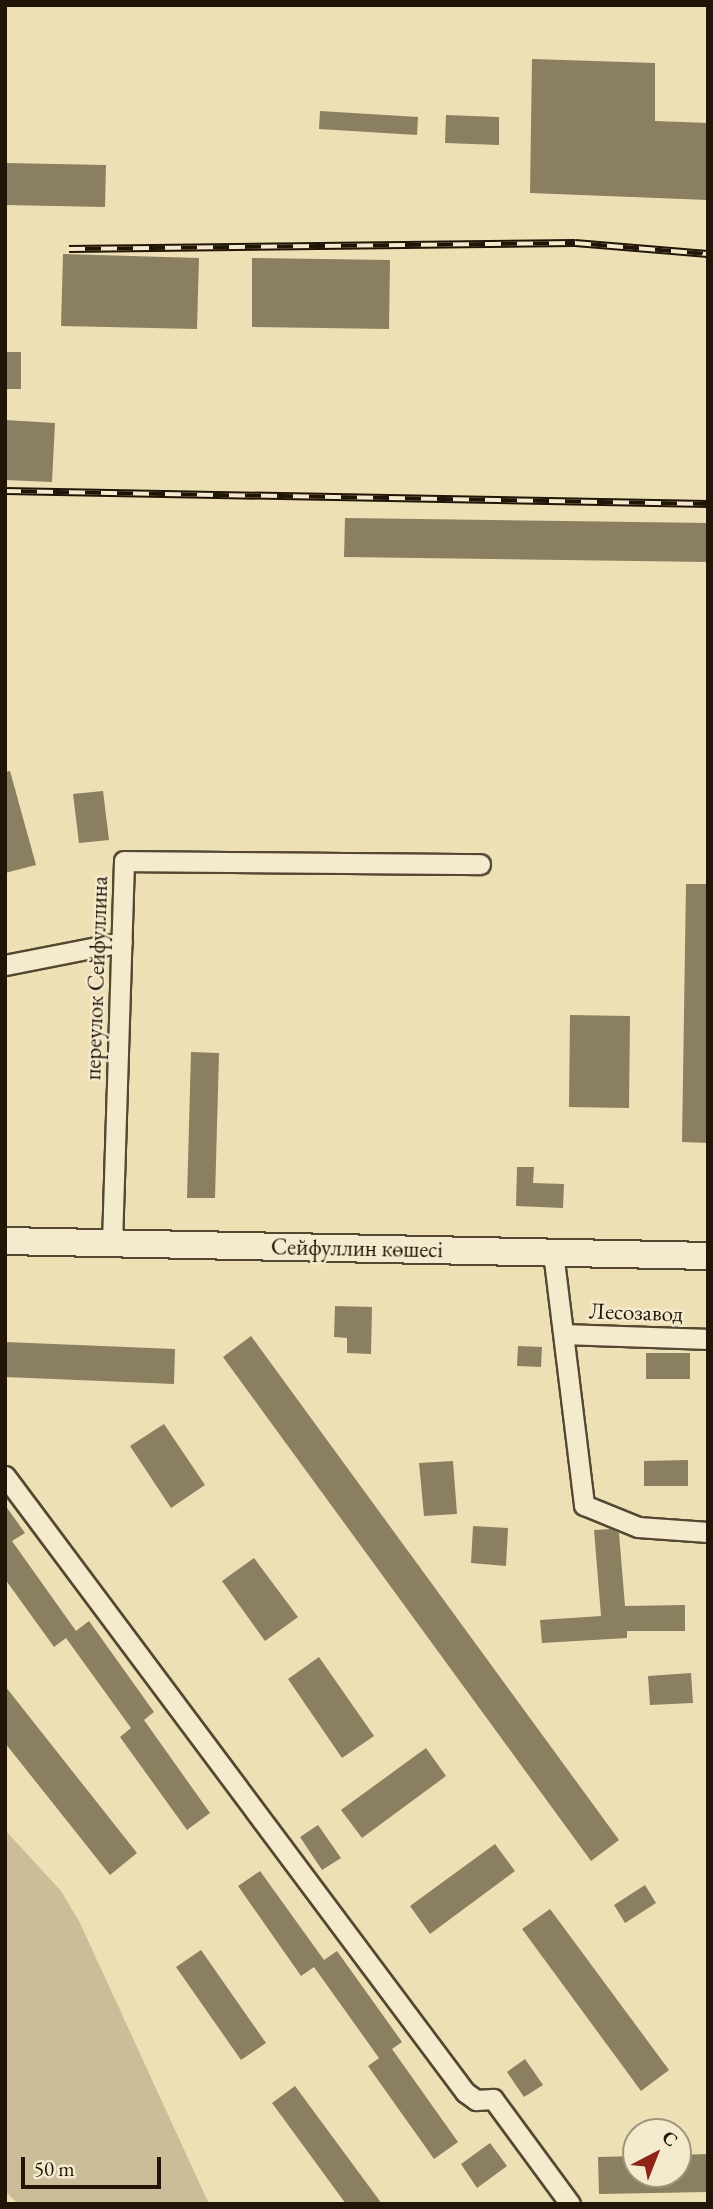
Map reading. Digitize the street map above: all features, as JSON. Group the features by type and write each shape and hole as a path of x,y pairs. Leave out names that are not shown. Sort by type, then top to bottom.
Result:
{"main road":[{"name":"Сейфуллин көшесі","path":"5,1241 708,1256"}],"street":[{"name":"переулок Сейфуллина","path":"112,1243 124,861 480,864"},
{"path":"5,965 122,942"},
{"path":"553,1252 584,1504 638,1527 708,1532"},
{"name":"Лесозавод","path":"564,1334 708,1339"},
{"path":"5,1476 465,2092 476,2100 493,2099 570,2204"}],"shaded area":[{"path":"5,1830 61,1891 80,1923 209,2204 18,2204 5,2191"}],"building":[{"path":"532,59 655,63 655,121 708,123 708,200 530,193"},
{"path":"320,111 418,117 417,135 319,129"},
{"path":"446,115 499,117 499,145 445,143"},
{"path":"5,163 106,165 105,207 5,205"},
{"path":"63,254 199,258 197,329 61,326"},
{"path":"252,258 390,260 389,329 252,327"},
{"path":"5,352 21,352 21,389 5,389"},
{"path":"5,420 55,423 52,482 5,480"},
{"path":"345,518 708,523 708,562 344,557"},
{"path":"10,771 36,865 5,873 5,772"},
{"path":"103,791 109,840 79,843 73,794"},
{"path":"686,884 708,884 708,1143 682,1142"},
{"path":"570,1015 630,1016 629,1108 569,1107"},
{"path":"191,1052 219,1053 215,1198 187,1198"},
{"path":"517,1167 534,1167 533,1183 564,1184 563,1208 516,1206"},
{"path":"335,1306 372,1307 371,1354 347,1353 347,1338 334,1337"},
{"path":"251,1336 619,1840 591,1861 223,1357"},
{"path":"5,1342 175,1349 174,1384 5,1377"},
{"path":"518,1346 542,1347 541,1367 517,1366"},
{"path":"646,1353 690,1353 690,1379 646,1379"},
{"path":"164,1424 205,1485 171,1508 130,1446"},
{"path":"688,1460 688,1486 644,1486 644,1461"},
{"path":"453,1461 457,1514 424,1516 419,1463"},
{"path":"5,1505 25,1533 12,1541 76,1631 89,1621 154,1712 144,1720 210,1813 187,1830 120,1737 131,1728 66,1638 54,1647 5,1579"},
{"path":"473,1526 508,1528 506,1566 471,1563"},
{"path":"611,1529 619,1533 625,1606 685,1605 685,1631 627,1631 627,1638 542,1643 540,1620 601,1616 594,1530"},
{"path":"254,1558 298,1617 265,1641 222,1581"},
{"path":"319,1657 374,1736 342,1758 288,1679"},
{"path":"691,1673 693,1703 650,1705 648,1676"},
{"path":"5,1686 137,1853 110,1875 5,1743"},
{"path":"426,1748 446,1776 362,1838 341,1810"},
{"path":"318,1825 341,1858 322,1870 300,1837"},
{"path":"495,1844 515,1871 430,1934 410,1906"},
{"path":"260,1871 324,1960 337,1951 402,2042 392,2049 458,2142 434,2159 368,2066 379,2058 314,1967 301,1976 238,1886"},
{"path":"645,1885 656,1903 625,1923 614,1905"},
{"path":"550,1909 669,2070 641,2091 522,1929"},
{"path":"201,1950 266,2043 241,2060 176,1967"},
{"path":"525,2059 543,2085 524,2097 507,2072"},
{"path":"295,2086 382,2204 346,2204 272,2103"},
{"path":"490,2143 507,2166 477,2188 461,2164"},
{"path":"707,2154 708,2192 599,2194 598,2157 622,2156 622,2188 692,2188 692,2155"}],"railway":[{"path":"69,249 575,243 708,254"},
{"path":"5,491 708,504"}]}
